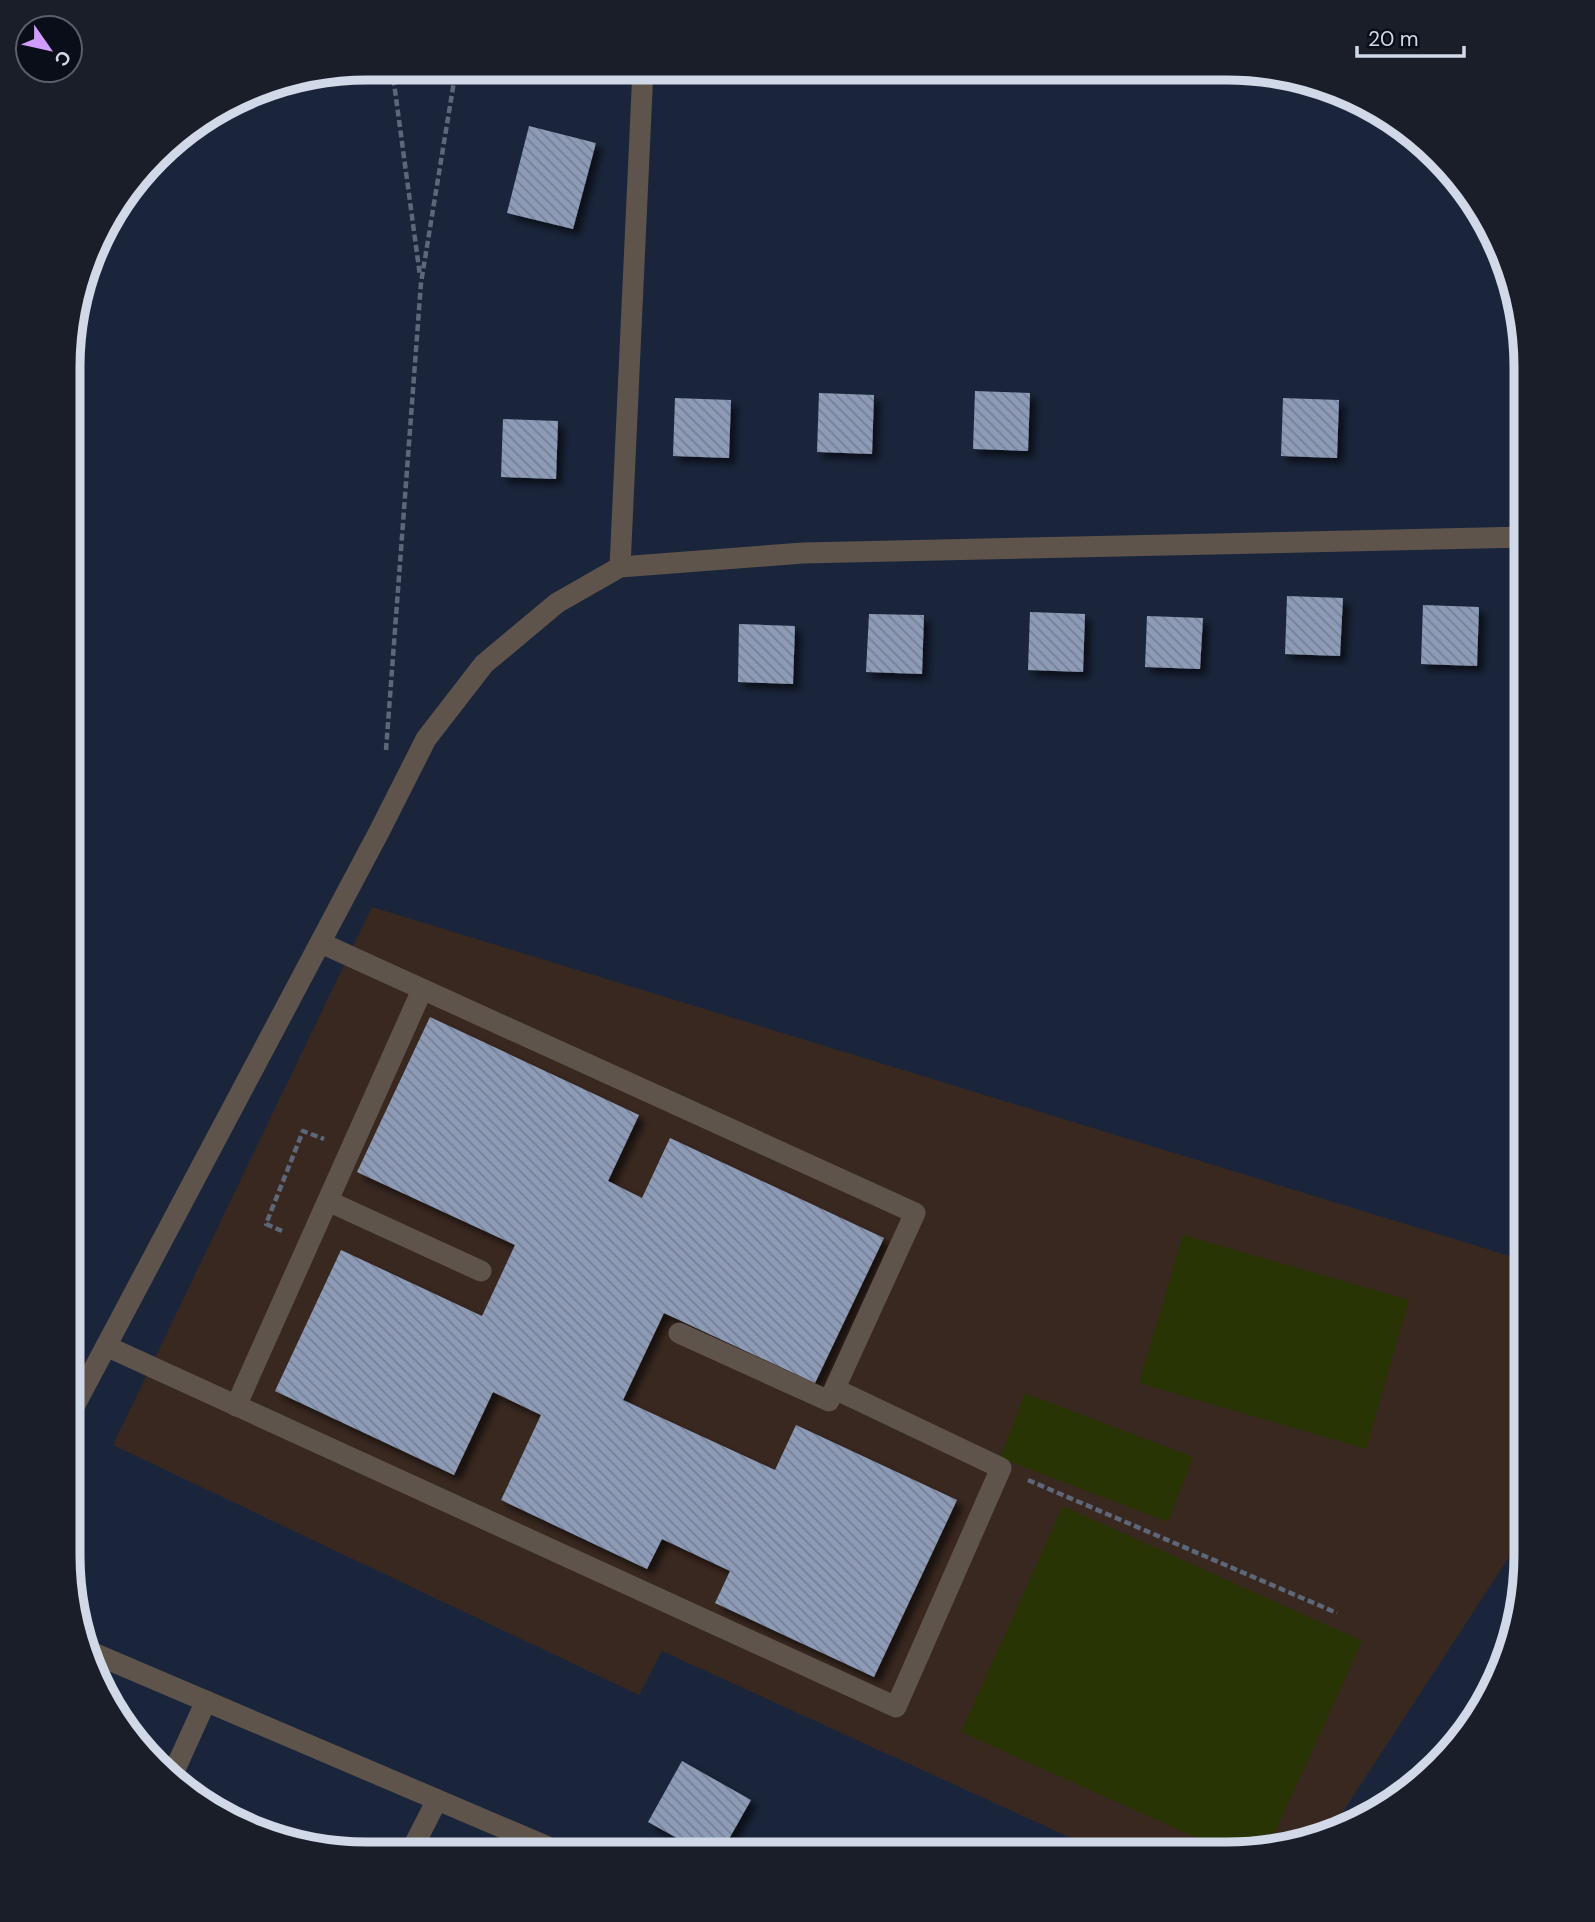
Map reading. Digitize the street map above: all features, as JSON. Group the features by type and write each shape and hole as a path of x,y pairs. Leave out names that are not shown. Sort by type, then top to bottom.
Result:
{"street":[{"path":"620,568 642,80"},
{"path":"80,1395 321,943 426,738 484,664 556,603 620,568 803,553 1515,537"},
{"path":"321,943 915,1213 829,1401 679,1333"},
{"path":"236,1406 422,990"},
{"path":"328,1201 481,1271"},
{"path":"106,1346 896,1707 1001,1468 835,1389"},
{"path":"99,1656 536,1842"},
{"path":"175,1767 206,1701"},
{"path":"416,1842 437,1800"}],"path":[{"path":"394,80 421,283"},
{"path":"386,762 421,283 454,80"},
{"path":"310,1242 265,1224 303,1131 351,1150"},
{"path":"1001,1468 1337,1613"}],"shaded area":[{"path":"372,907 1515,1258 1515,1548 1338,1820 1302,1832 1265,1839 1228,1842 1080,1842 662,1651 639,1695 113,1445"}],"green space":[{"path":"1183,1235 1409,1300 1366,1449 1139,1383"},
{"path":"1025,1393 1193,1457 1168,1522 1000,1458"},
{"path":"1063,1506 1362,1641 1273,1838 1206,1842 961,1732"}],"building":[{"path":"529,126 596,143 573,229 507,213"},
{"path":"975,391 1030,393 1028,451 973,449"},
{"path":"819,393 874,395 872,454 817,452"},
{"path":"675,398 731,400 729,458 673,456"},
{"path":"1283,398 1339,400 1337,458 1281,456"},
{"path":"503,419 558,421 556,479 501,477"},
{"path":"1287,596 1343,598 1340,656 1285,654"},
{"path":"1423,605 1479,607 1477,666 1421,664"},
{"path":"1030,612 1085,614 1083,672 1028,670"},
{"path":"869,614 924,615 922,674 866,672"},
{"path":"1147,616 1203,618 1200,669 1145,667"},
{"path":"739,624 795,626 793,684 738,682"},
{"path":"430,1017 639,1115 608,1181 642,1198 670,1138 884,1238 815,1383 664,1313 623,1400 775,1470 796,1425 957,1500 874,1677 715,1603 730,1571 662,1539 647,1569 501,1500 541,1415 493,1392 454,1475 275,1391 341,1250 482,1316 515,1245 357,1172"},
{"path":"682,1761 751,1800 727,1842 684,1842 648,1822"}]}
